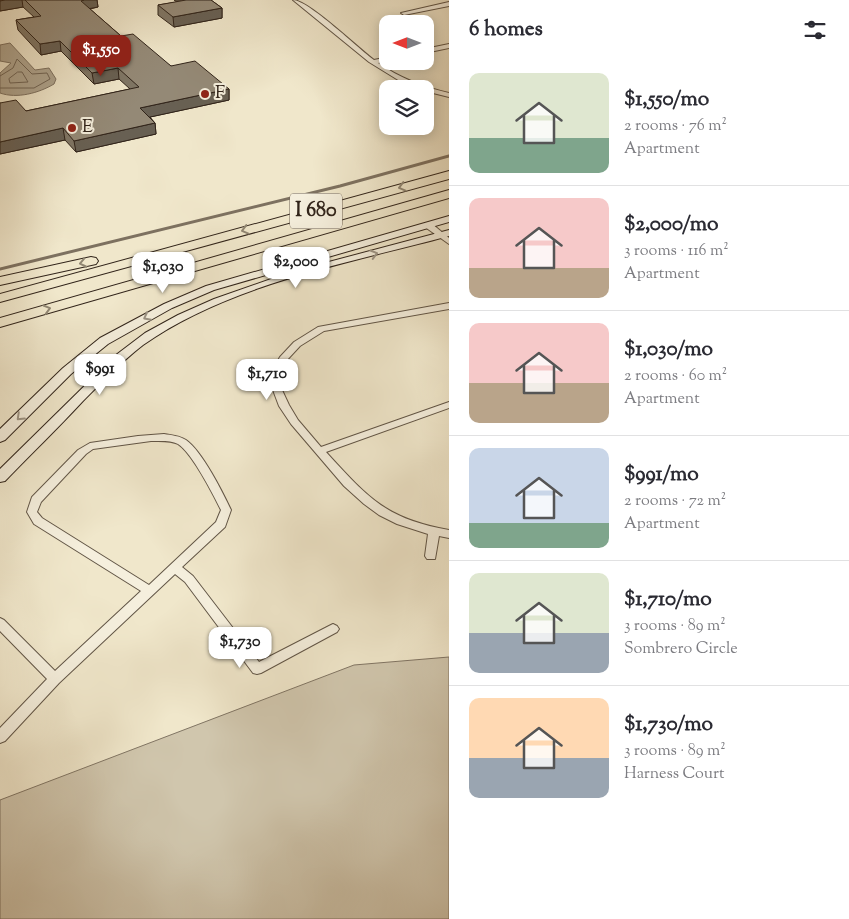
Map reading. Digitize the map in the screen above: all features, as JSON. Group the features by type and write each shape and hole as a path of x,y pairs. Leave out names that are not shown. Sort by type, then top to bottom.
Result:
{"highway":[{"name":"I 680","path":"0,298 449,175"},
{"name":"I 680","path":"0,322 449,194"},
{"path":"0,281 156,247 183,247"}],"main road":[{"path":"0,437 67,371 104,341 168,306 210,288 449,219"},
{"path":"0,477 115,361 161,330 222,300 288,278 446,237"}],"street":[{"path":"296,0 354,49 402,80"},
{"path":"404,13 449,4"},
{"path":"434,49 449,46"},
{"path":"373,62 379,61"},
{"path":"434,91 449,95"},
{"path":"428,225 446,237"},
{"path":"449,306 321,329 305,337 287,352 279,367 277,383 279,399 288,416 374,507 399,520 434,532 449,534"},
{"path":"252,363 279,367"},
{"path":"320,451 449,405"},
{"path":"0,737 56,679 176,569 221,524 226,510 220,495 182,442 169,438 156,438 90,446 36,500 32,512 38,521 150,591"},
{"path":"431,556 434,532"},
{"path":"176,569 189,579 257,669 333,629"},
{"path":"0,623 56,679"}],"shaded area":[{"path":"449,657 449,919 0,919 0,800 354,665"}],"water":[{"path":"10,43 35,70 49,68 56,79 54,84 28,94 7,95 0,93 0,73 11,63 0,61 0,45"}],"building":[{"path":"25,0 84,0 81,1 121,36 133,34 171,66 195,61 229,89 140,108 155,123 74,141 63,128 0,142 0,103 16,100 26,111 139,87 118,68 92,73 60,41 40,44 16,20 41,16"},
{"path":"186,0 211,0 222,8 173,17 158,5"}],"waterway":[{"path":"0,269 340,186 449,156"}],"place":[{"name":"F","path":"205,94"},
{"name":"E","path":"72,128"}]}
